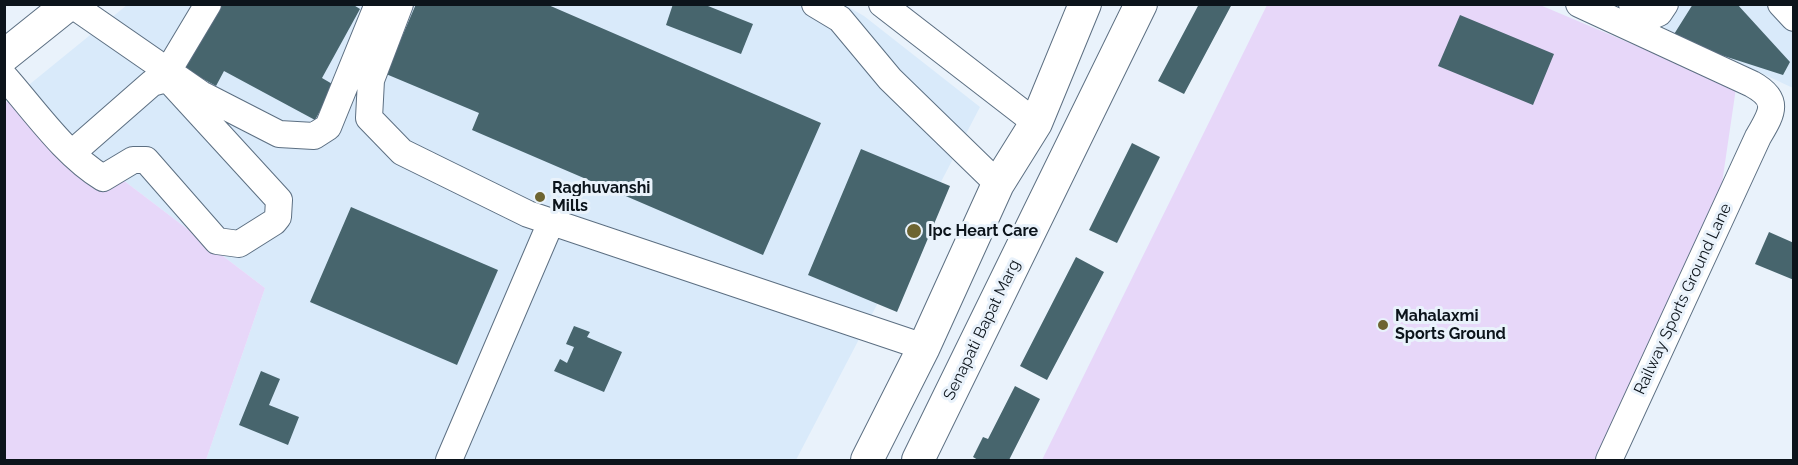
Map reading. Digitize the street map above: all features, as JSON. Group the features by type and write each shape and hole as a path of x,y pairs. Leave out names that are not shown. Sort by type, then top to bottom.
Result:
{"main road":[{"path":"867,460 924,347 998,184 1036,123 1085,4"},
{"name":"Senapati Bapat Marg","path":"918,460 1141,4"},
{"path":"4,56 63,7"}],"lane":[{"path":"168,71 208,4"},
{"path":"63,7 168,71 201,94 279,134 314,136 328,127 378,4"},
{"path":"400,4 371,80 369,118 402,152 528,214 924,347"},
{"path":"815,4 840,19 890,79 998,184"},
{"path":"882,4 1036,123"},
{"name":"Railway Sports Ground Lane","path":"1579,4 1761,89 1772,104 1772,112 1758,137 1608,460"},
{"path":"1632,4 1652,16 1659,13 1665,4"},
{"path":"1781,4 1794,18"},
{"path":"4,76 83,166 103,178 133,160 146,159 217,241 224,244 239,244 274,222 278,217 279,200 170,81 152,83 72,153"},
{"path":"449,460 551,222"}],"shaded area":[{"name":"Raghuvanshi Mills","path":"843,4 864,16 980,107 796,460 206,460 265,288 14,97 127,5"},
{"name":"Mahalaxmi Sports Ground","path":"1267,5 1540,5 1736,88 1721,190 1595,460 1042,460"},
{"path":"1615,5 1793,5 1793,88"},
{"path":"14,97 265,288 206,460 5,460 4,104"}],"building":[{"path":"218,4 352,4 360,9 322,78 334,85 315,120 224,71 216,86 183,68"},
{"path":"416,4 546,4 821,123 763,255 472,130 479,113 386,74"},
{"path":"673,4 703,4 753,24 741,54 666,25"},
{"path":"1199,4 1232,4 1184,94 1158,81"},
{"path":"1693,4 1737,4 1790,62 1783,75 1671,39"},
{"path":"1460,15 1554,54 1533,105 1438,66"},
{"path":"1132,143 1160,157 1117,243 1089,230"},
{"path":"861,149 950,186 897,312 808,275"},
{"path":"351,207 498,270 457,365 310,302"},
{"path":"1769,232 1794,243 1794,280 1755,264"},
{"path":"1076,257 1104,272 1047,380 1020,366"},
{"path":"574,326 590,332 587,337 622,352 604,392 554,371 560,359 567,363 574,347 566,344"},
{"path":"261,371 280,379 269,405 299,417 288,445 239,425"},
{"path":"1015,386 1040,399 1009,460 978,460 973,457 983,437 988,439"}],"place":[{"name":"Raghuvanshi Mills","path":"540,197"},
{"name":"Ipc Heart Care","path":"914,231"},
{"name":"Mahalaxmi Sports Ground","path":"1383,325"}]}
